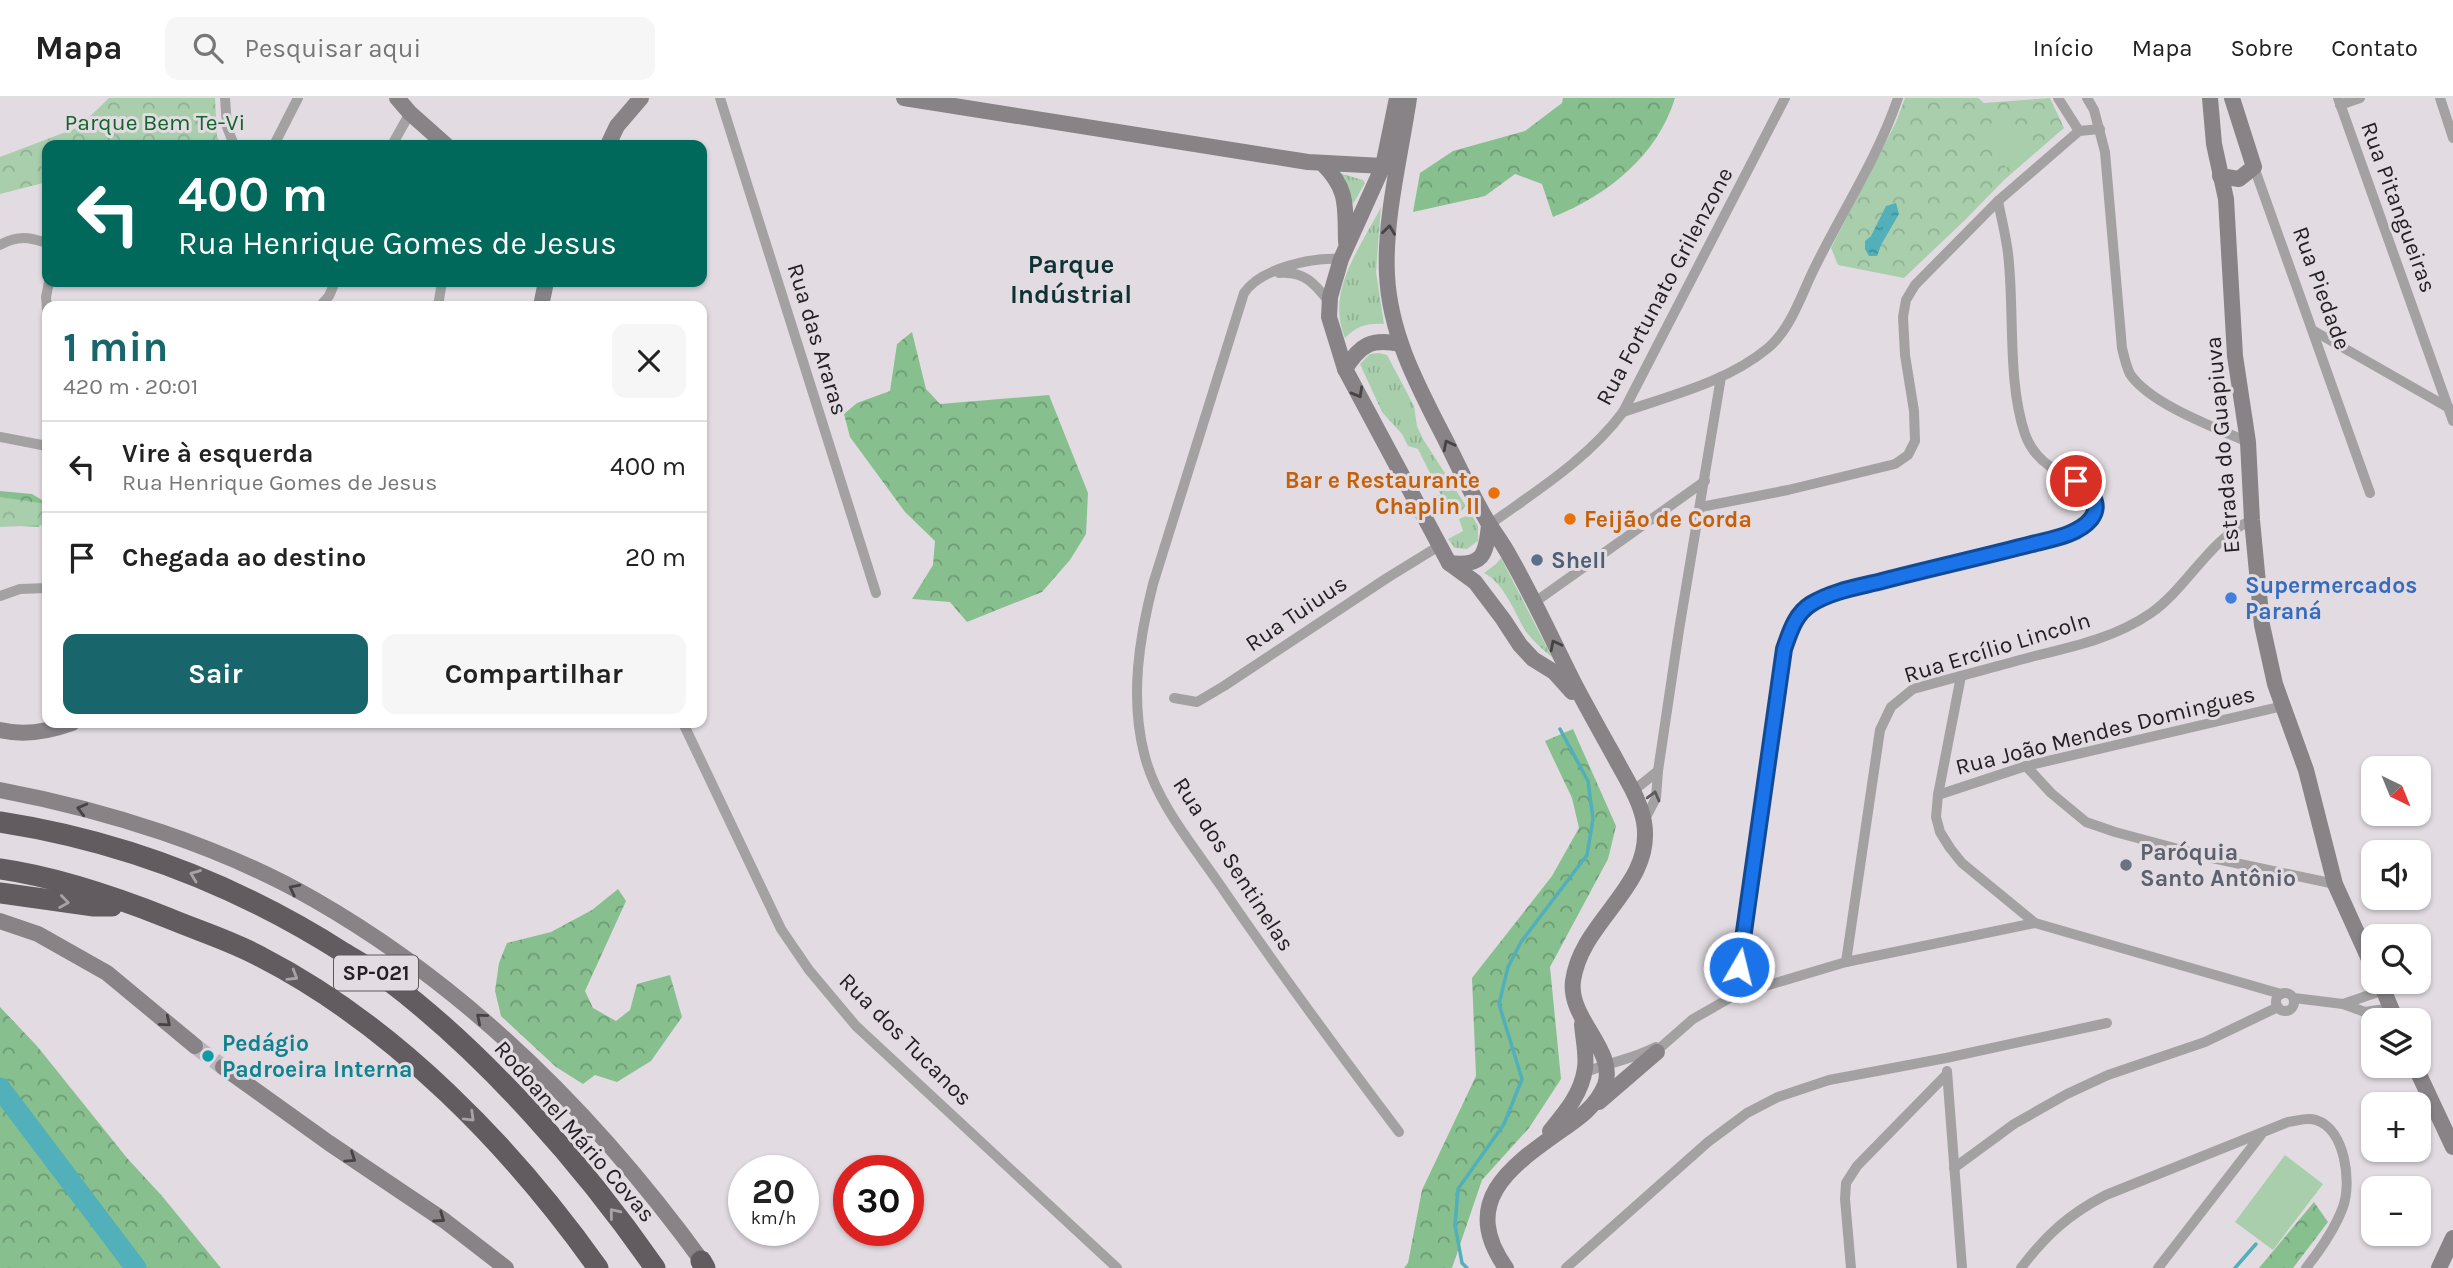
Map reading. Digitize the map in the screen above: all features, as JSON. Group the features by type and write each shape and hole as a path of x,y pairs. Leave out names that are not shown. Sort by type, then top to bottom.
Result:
{"highway":[{"name":"Rodoanel Mário Covas","path":"0,822 38,828 138,854 218,884 321,938 388,981 465,1047 515,1096 631,1233 655,1268"},
{"name":"SP-021","path":"0,869 128,902 261,957 364,1022 420,1068 500,1145 570,1228 598,1268"},
{"path":"0,892 94,906 113,906 128,902"}],"main road":[{"path":"397,98 440,140"},
{"path":"610,140 617,126 642,98"},
{"path":"904,98 988,105 1323,164 1383,166"},
{"path":"1396,98 1383,166 1344,251 1330,303 1332,333 1345,369 1449,563 1475,582 1533,659 1554,672 1586,706"},
{"path":"1409,98 1386,255 1389,301 1400,344 1406,362 1489,525 1535,603 1586,706 1633,791 1644,821 1644,845 1636,870 1625,892 1599,921 1577,962 1573,982 1573,997 1581,1018 1606,1063 1604,1085 1592,1107"},
{"name":"Estrada do Guapiuva","path":"2210,98 2214,144 2226,199 2235,356 2248,442 2262,625 2269,661 2306,770 2335,884 2361,941"},
{"name":"Rua Piedade","path":"2232,98 2254,167"},
{"path":"2214,144 2232,137 2245,140"},
{"path":"1323,164 1336,177 1343,191 1344,251"},
{"path":"2226,199 2239,179 2254,167"},
{"path":"2220,177 2239,179"},
{"path":"1345,369 1356,353 1367,344 1384,341 1400,344"},
{"path":"1449,563 1465,565 1478,560 1486,549 1489,525"},
{"path":"0,730 35,732 51,728"},
{"path":"0,790 105,815 191,843 314,899 381,942 464,1004 561,1092 639,1179 704,1266"},
{"path":"0,921 38,934 107,973 195,1046"},
{"path":"1535,1149 1570,1107 1584,1073 1581,1018"},
{"path":"1506,1268 1494,1251 1489,1237 1487,1214 1491,1197 1502,1179 1535,1149 1592,1107 1657,1052"},
{"path":"223,1067 445,1221 506,1268"},
{"path":"2420,1078 2453,1147"},
{"path":"2439,1268 2453,1238"}],"street":[{"path":"225,98 227,127 232,140"},
{"path":"277,140 298,98"},
{"name":"Rua das Araras","path":"720,98 876,593"},
{"name":"Rua Fortunato Grilenzone","path":"1489,525 1605,436 1623,412 1785,98"},
{"path":"1623,412 1721,377 1765,351 1784,327 1874,155 1898,98"},
{"path":"2058,98 2079,131"},
{"path":"2087,98 2094,110 2105,152 2122,348 2131,374 2143,387 2164,402 2212,428 2248,442"},
{"path":"2339,102 2360,98"},
{"path":"2440,98 2453,138"},
{"name":"Rua Pitangueiras","path":"2339,102 2453,421"},
{"path":"395,140 410,113"},
{"path":"1701,508 1895,464 1909,455 1915,441 1916,428 1905,355 1903,317 1906,300 1915,285 1998,201 2079,131 2100,129"},
{"name":"Rua Piedade","path":"2254,167 2370,493"},
{"path":"1735,995 1784,649 1794,623 1803,610 1832,594 2065,535 2091,520 2095,509 2094,498 2088,489 2040,458 2025,433 2017,384 2009,262 1998,201"},
{"path":"0,245 10,239 25,236 42,241"},
{"name":"Rua dos Sentinelas","path":"1344,251 1269,274 1248,286 1237,309 1153,584 1139,654 1137,691 1144,753 1152,777 1181,828 1273,961 1399,1132"},
{"path":"1269,274 1298,274 1318,288 1330,303"},
{"path":"2314,331 2449,408"},
{"path":"1644,821 1656,798 1658,771 1721,377"},
{"path":"0,437 42,445"},
{"path":"1535,603 1704,481"},
{"name":"Rua Ercílio Lincoln","path":"1846,962 1880,730 1891,707 1913,689 2094,641 2133,625 2153,611 2186,580 2224,539 2252,520"},
{"name":"Rua Tuiuus","path":"1174,698 1197,702 1438,546"},
{"path":"0,596 20,589 42,588"},
{"path":"1961,676 1936,817 1940,832 1962,863 2035,923 2281,994 2289,993 2294,998 2343,1004 2361,1011"},
{"name":"Rua João Mendes Domingues","path":"1938,795 2026,766 2283,706"},
{"name":"Rua dos Tucanos","path":"685,728 781,929 809,970 856,1026 1116,1268"},
{"path":"2026,766 2051,793 2087,822 2200,855 2335,884"},
{"path":"1633,791 1658,771"},
{"path":"1604,1085 1657,1052 1693,1019 1735,995 1846,962 2035,923"},
{"path":"2278,1007 2277,998 2281,994"},
{"path":"2343,1004 2365,994"},
{"path":"2278,1007 2286,1011 2291,1009 2294,998"},
{"path":"1954,1168 2006,1129 2067,1094 2108,1075 2205,1042 2278,1007"},
{"path":"1566,1268 1708,1142 1747,1113 1778,1097 1829,1080 2107,1023"},
{"path":"1584,1073 1606,1063 1628,1060 1670,1039"},
{"path":"1946,1058 1962,1268"},
{"path":"1851,1268 1846,1184 1857,1166 1947,1074"},
{"path":"2021,1268 2037,1247 2078,1209 2106,1195 2288,1122 2310,1119 2319,1120 2342,1147 2347,1187 2344,1205 2335,1226 2306,1268"},
{"path":"2158,1268 2262,1133"}],"green space":[{"name":"Parque Bem Te-Vi","path":"109,98 215,98 219,140 45,140 79,127"},
{"path":"1563,98 1675,98 1656,138 1628,171 1592,198 1553,217 1542,184 1515,174 1485,196 1413,212 1420,173 1453,151 1525,131 1562,103"},
{"path":"1905,98 1978,98 1984,103 2050,98 2064,128 2004,180 1904,278 1838,265 1831,248 1896,122"},
{"path":"2007,115 2029,156 2006,168 1985,127"},
{"name":"Parque Bem Te-Vi","path":"42,141 42,183 0,194 0,157"},
{"path":"1339,173 1365,183 1353,204 1344,178"},
{"path":"1381,207 1376,272 1384,324 1363,326 1345,338 1340,321 1342,286"},
{"path":"912,332 926,389 940,404 1049,395 1088,493 1086,534 1070,560 1042,592 967,622 950,602 912,599 933,565 935,541 905,512 850,437 844,414 857,403 890,391 897,344"},
{"path":"1370,354 1387,355 1414,406 1417,426 1423,439 1466,506 1456,516 1452,502 1438,509 1433,496 1441,495 1418,449 1408,446 1402,434 1382,412 1360,364"},
{"path":"0,491 32,494 42,500 39,527 0,525"},
{"path":"0,497 42,503 42,525 0,527"},
{"path":"1471,514 1478,526 1478,541 1467,549 1455,548 1448,539 1463,531 1459,519"},
{"path":"1501,558 1552,657 1527,633 1504,592 1484,573"},
{"path":"1573,729 1616,826 1608,859 1550,967 1561,1079 1529,1128 1482,1180 1452,1268 1404,1268 1408,1263 1422,1190 1476,1076 1472,978 1552,876 1579,828 1572,798 1545,741"},
{"path":"618,889 626,901 585,991 593,1008 616,1021 630,1010 637,984 670,975 682,1017 651,1061 617,1082 595,1075 583,1084 556,1067 501,1016 495,991 499,963 507,943 551,932 592,910"},
{"path":"0,1007 37,1046 127,1158 221,1268 0,1268"},
{"path":"2285,1155 2323,1184 2273,1250 2235,1222"},
{"path":"2314,1202 2328,1222 2293,1268 2259,1268"}],"water":[{"path":"1896,203 1899,214 1877,256 1869,256 1865,241 1871,236 1886,206"}],"waterway":[{"path":"1467,1268 1462,1263 1455,1225 1458,1189 1504,1124 1522,1079 1499,1004 1508,967 1521,942 1587,855 1593,819 1588,781 1560,729"},
{"path":"0,1088 136,1268"},
{"path":"2235,1268 2256,1244"}],"tunnel":[{"path":"195,1046 223,1067"}],"place":[{"name":"Bar e Restaurante Chaplin II","path":"1494,493"},
{"name":"Feijão de Corda","path":"1570,519"},
{"name":"Shell","path":"1537,560"},
{"name":"Supermercados Paraná","path":"2231,598"},
{"name":"Paróquia Santo Antônio","path":"2126,865"},
{"name":"Pedágio Padroeira Interna","path":"208,1056"}],"district":[{"name":"Parque Indústrial","path":"1071,279"}],"route":[{"path":"1739,967 1784,649 1794,623 1803,610 1832,594 1977,559 2065,535 2080,528 2091,520 2095,509 2094,498 2088,489 2076,481"}]}
